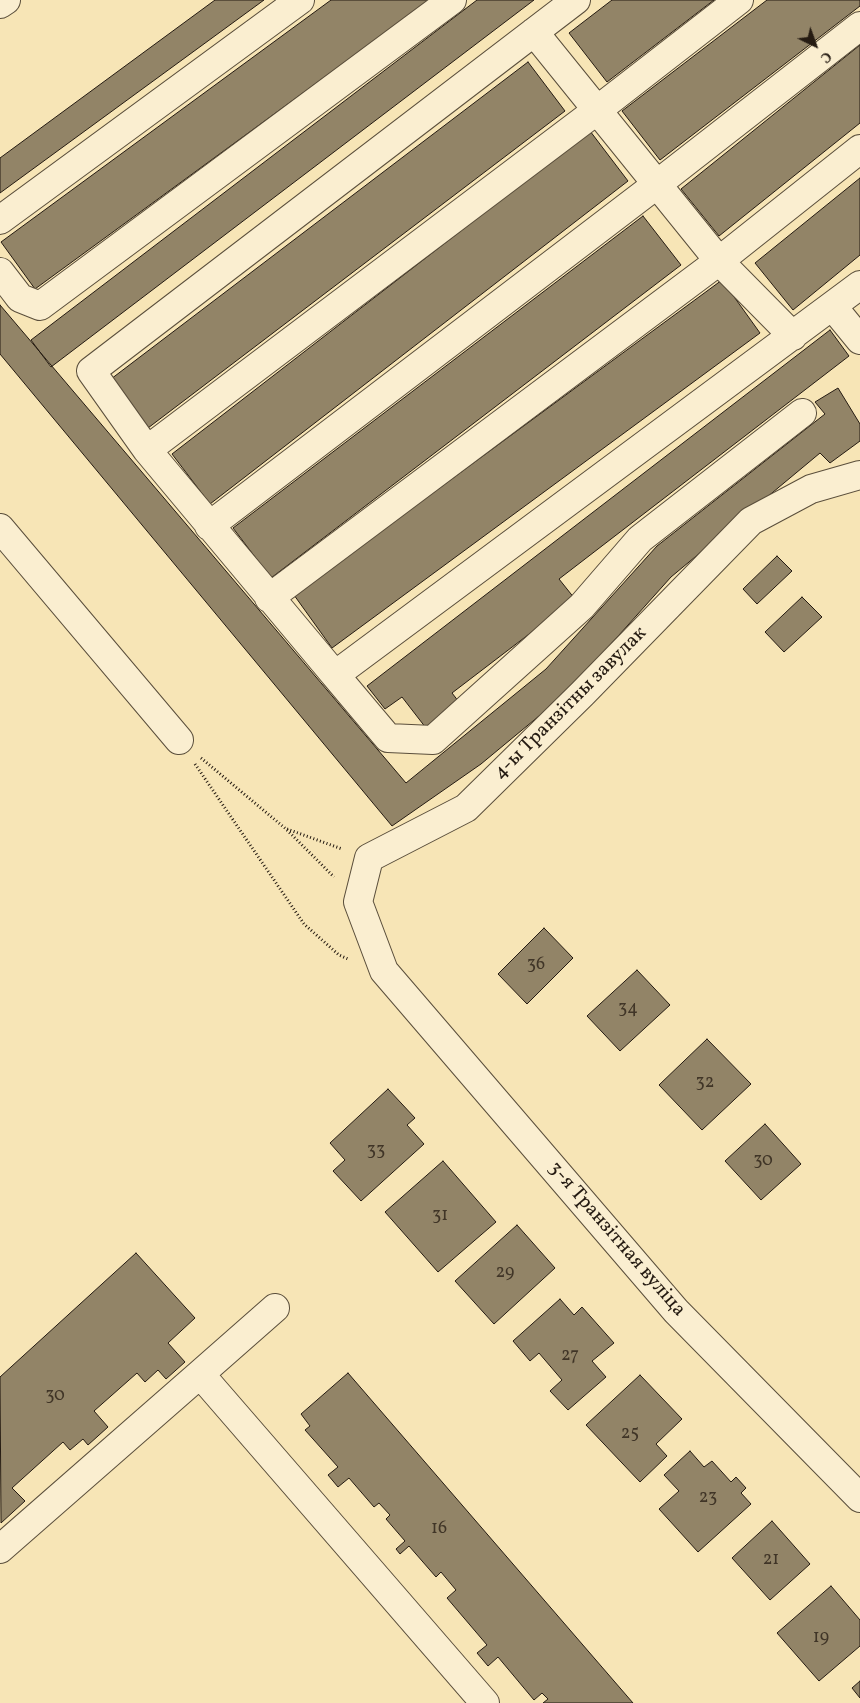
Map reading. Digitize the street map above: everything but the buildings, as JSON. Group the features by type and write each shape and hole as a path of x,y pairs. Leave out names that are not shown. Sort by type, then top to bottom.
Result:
{"street":[{"path":"0,4 6,0"},
{"path":"0,220 300,0"},
{"path":"0,272 20,298 40,306 452,0"},
{"path":"576,0 91,371 147,450 388,738 433,740 582,606 640,539 802,413"},
{"path":"147,450 596,111 739,0"},
{"path":"209,526 656,185 860,26"},
{"path":"534,32 719,261 793,336"},
{"path":"269,598 719,261 860,149"},
{"path":"335,675 860,285"},
{"path":"833,306 860,340"},
{"name":"4-ы Транзітны завулак","path":"369,858 466,808 582,694 751,521 811,489 860,475"},
{"path":"0,528 179,740"},
{"path":"369,858 358,902 384,972"},
{"name":"3-я Транзітная вуліца","path":"384,972 676,1311 860,1498"},
{"path":"0,1549 275,1308"},
{"path":"200,1374 485,1703"}],"path":[{"path":"179,740 286,829 358,902"},
{"path":"179,740 304,924 339,955 384,972"},
{"path":"286,829 369,858"}]}
